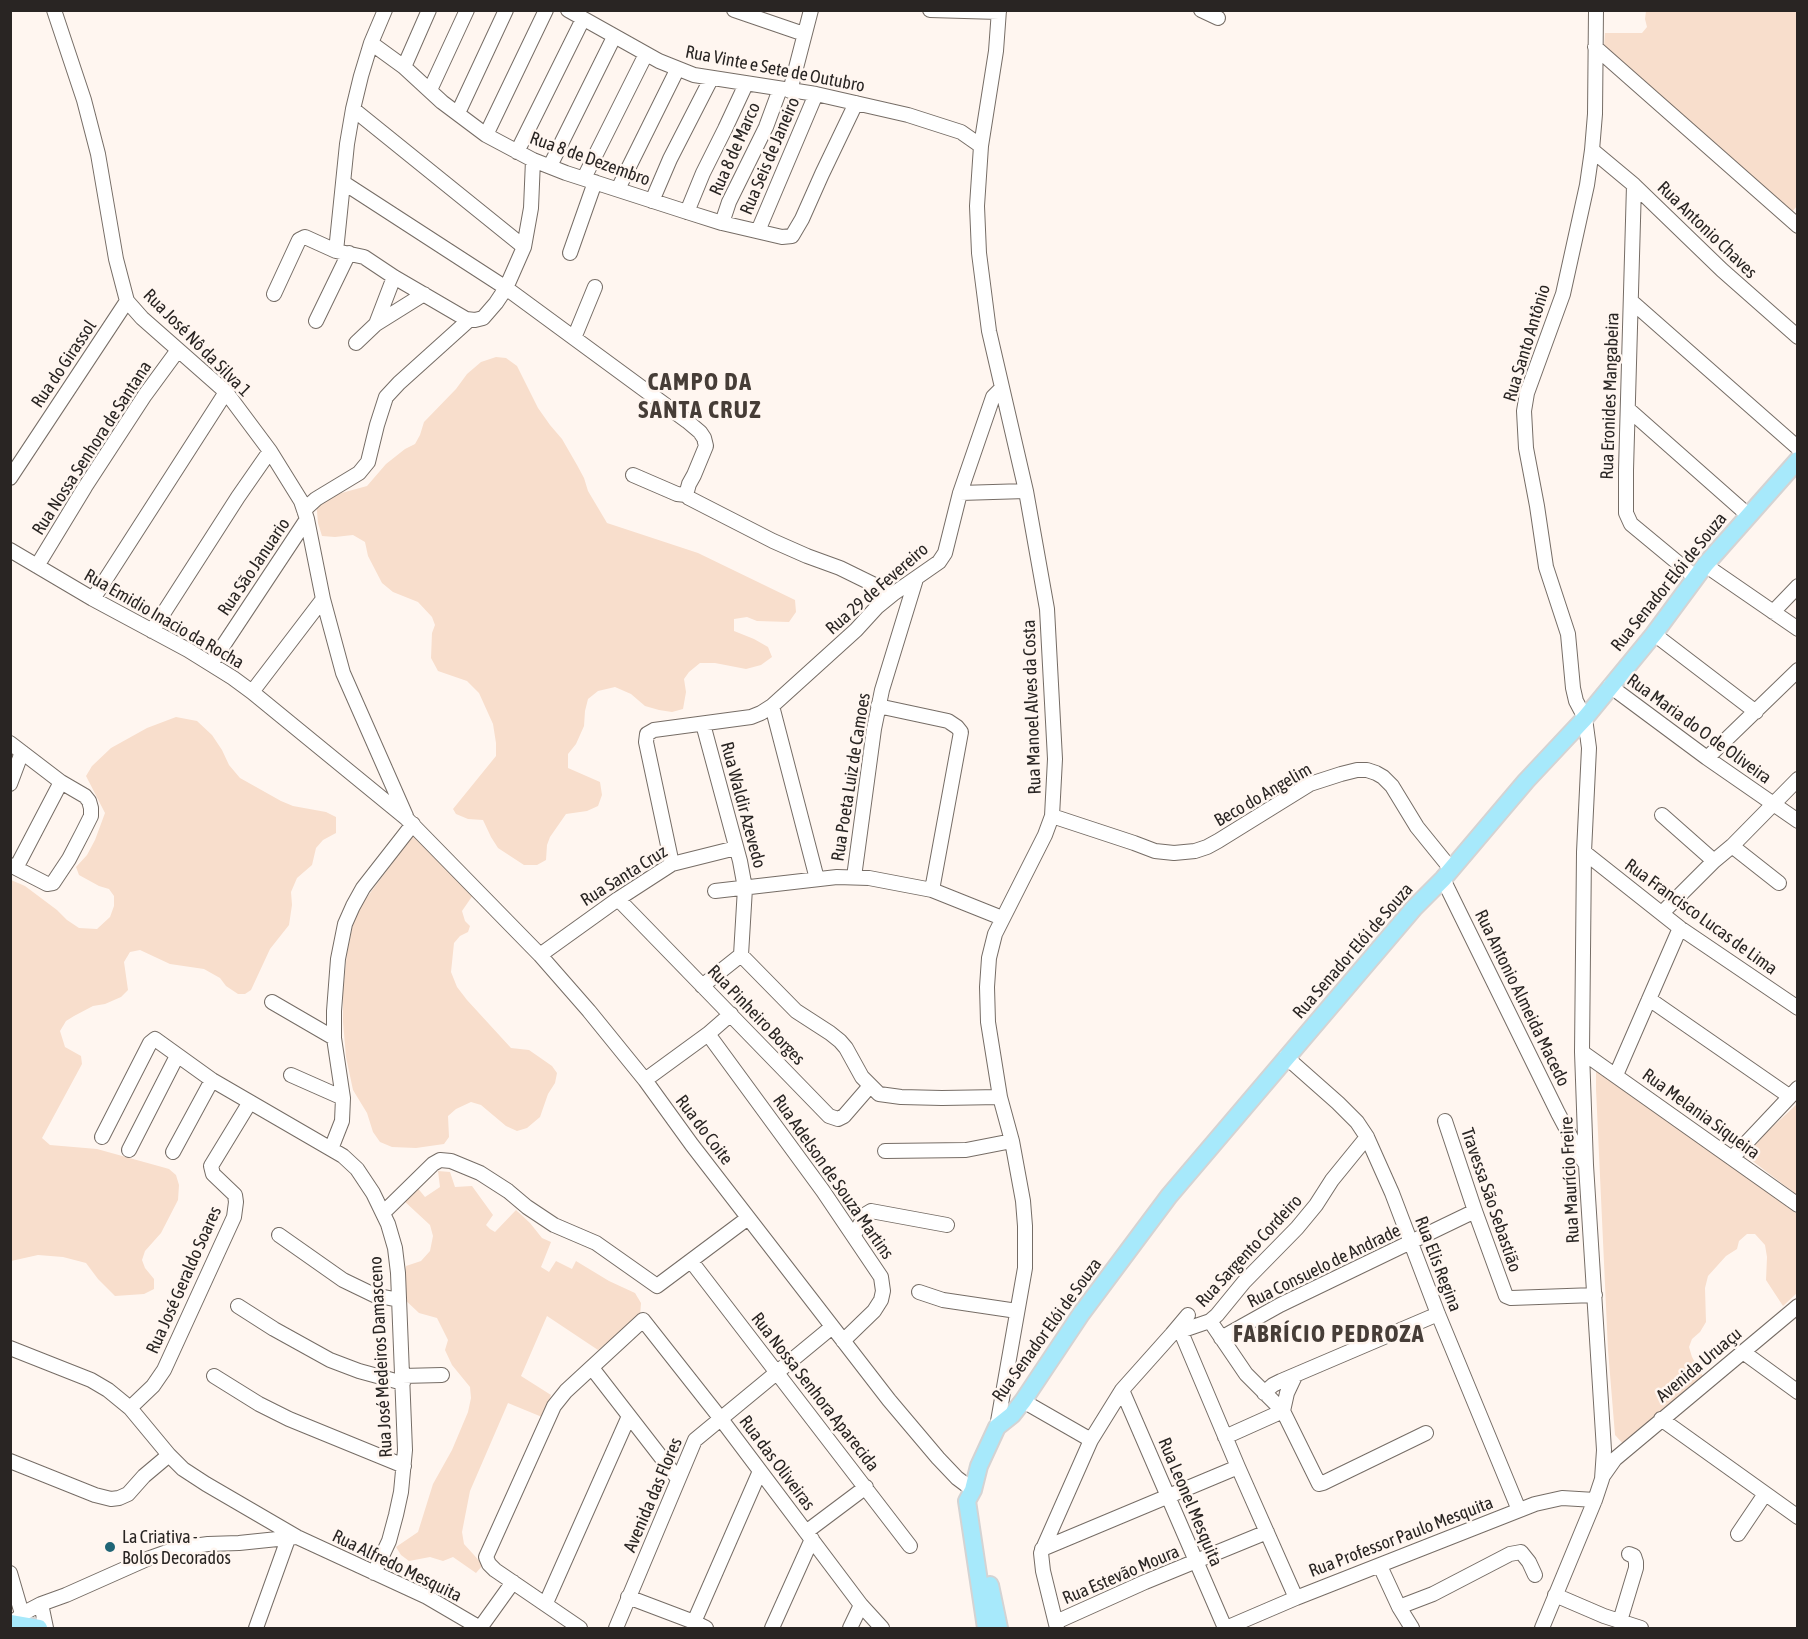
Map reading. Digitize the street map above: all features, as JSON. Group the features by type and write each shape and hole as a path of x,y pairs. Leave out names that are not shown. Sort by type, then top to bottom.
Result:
{"main road":[{"name":"Rua Senador Elói de Souza","path":"992,1626 967,1501 973,1490 979,1466 997,1427 1012,1415 1023,1401 1081,1314 1169,1196 1414,908 1447,874 1526,780 1585,718 1654,634 1700,571 1797,460"},
{"path":"13,1622 39,1629"}],"street":[{"name":"Rua José Nô da Silva 1","path":"54,10 84,100 98,154 116,259 127,301 142,318 226,392 270,451 291,484 306,515 323,599 343,673 410,821"},
{"path":"316,321 343,252 344,183 353,109 371,43 385,10"},
{"path":"404,66 429,10"},
{"path":"430,90 467,10"},
{"path":"458,113 506,10"},
{"path":"486,135 546,10"},
{"name":"Rua Vinte e Sete de Outubro","path":"568,10 677,70 711,79 816,94 856,103 940,124 961,132 981,146"},
{"path":"734,10 804,34"},
{"name":"Rua 8 de Marco","path":"722,223 729,202 785,90 810,10"},
{"path":"930,10 999,11"},
{"path":"1201,10 1218,18"},
{"name":"Rua Santo Antônio","path":"1585,718 1576,701 1573,688 1568,634 1546,567 1526,448 1524,411 1527,393 1563,294 1587,185 1595,114 1596,10"},
{"name":"Rua Manoel Alves da Costa","path":"997,1427 1025,1269 1025,1226 1023,1201 1012,1141 1000,1097 988,1022 989,958 1002,918 1045,835 1052,816 1055,759 1047,609 1026,491 989,331 979,253 977,206 981,146 996,51 999,11"},
{"path":"517,152 583,19"},
{"path":"550,166 614,37"},
{"name":"Rua 8 de Dezembro","path":"371,43 404,66 486,135 533,160 722,223 782,237 791,236 802,219 856,103"},
{"path":"1595,47 1797,226"},
{"path":"570,253 590,180 646,54"},
{"path":"618,189 677,70"},
{"path":"652,201 670,159 711,79"},
{"path":"687,212 746,84"},
{"name":"Rua Seis de Janeiro","path":"758,231 816,94"},
{"path":"353,109 524,247"},
{"name":"Rua Antonio Chaves","path":"1592,150 1634,185 1722,270 1797,337"},
{"name":"Rua São Januario","path":"211,664 316,499 358,473 368,462 386,397 469,320 485,316 506,288 524,247 531,208 533,160"},
{"path":"344,183 506,288 687,421 704,438 706,446 686,495"},
{"name":"Rua Eronides Mangabeira","path":"1634,185 1627,516 1631,524 1700,571 1773,612 1797,629"},
{"path":"274,294 301,237 308,237 343,252 364,257 469,320"},
{"path":"376,324 394,277"},
{"path":"574,338 595,287"},
{"path":"356,343 376,324 424,294"},
{"name":"Rua do Girassol","path":"10,478 127,301"},
{"path":"1631,301 1797,448"},
{"name":"Rua Nossa Senhora de Santana","path":"37,566 133,413 178,350"},
{"name":"Rua 29 de Fevereiro","path":"672,864 646,742 647,734 654,730 751,717 772,706 893,594 939,562 945,553 960,493 993,397 1002,388"},
{"path":"93,599 226,392"},
{"path":"1628,410 1748,515"},
{"path":"152,631 270,451"},
{"path":"633,475 677,494 686,495 773,541 855,574 893,594"},
{"path":"960,493 1026,491"},
{"name":"Rua Emidio Inacio da Rocha","path":"10,550 211,664 252,692 410,821"},
{"name":"Rua Poeta Luiz de Camoes","path":"854,877 874,729 882,690 916,579"},
{"path":"1773,612 1797,586"},
{"path":"252,692 323,599"},
{"path":"1654,634 1756,712"},
{"path":"1707,759 1797,670"},
{"name":"Rua Maria do O de Oliveira","path":"1610,686 1707,759 1797,821"},
{"path":"772,706 817,879"},
{"path":"879,706 938,718 954,724 960,730 932,890"},
{"name":"Rua Maurício Freire","path":"1542,1629 1602,1479 1604,1439 1586,1165 1582,1052 1584,852 1589,748 1585,718"},
{"name":"Rua Waldir Azevedo","path":"703,724 745,888 741,955"},
{"path":"10,743 89,801 91,816 69,859 51,885 13,867 61,782"},
{"path":"10,784 22,752"},
{"name":"Beco do Angelim","path":"1052,816 1155,851 1174,853 1195,851 1218,841 1310,784 1357,770 1367,771 1383,777 1392,786 1447,874"},
{"path":"1662,914 1797,778"},
{"path":"1662,815 1714,861"},
{"path":"332,1149 342,1121 343,1098 334,1038 335,979 345,924 363,888 410,821"},
{"name":"Rua do Coite","path":"410,821 540,955 589,1011 645,1080 692,1145 889,1400 957,1478 973,1490"},
{"path":"1732,846 1779,883"},
{"name":"Rua Santa Cruz","path":"540,955 618,899 672,864 736,848"},
{"name":"Rua Francisco Lucas de Lima","path":"1584,852 1680,928 1797,1008"},
{"name":"Rua Antonio Almeida Macedo","path":"1447,874 1553,1103 1586,1165"},
{"path":"715,891 854,877 932,890 1002,918"},
{"name":"Rua Pinheiro Borges","path":"618,899 829,1116 838,1119 844,1116 870,1086"},
{"path":"1616,1075 1680,928"},
{"path":"702,986 741,955 796,1011 840,1041 862,1077 879,1094 942,1098 1000,1097"},
{"path":"1649,999 1793,1092 1732,1158"},
{"path":"272,1002 334,1038"},
{"path":"645,1080 708,1034 731,1014"},
{"name":"Rua Adelson de Souza Martins","path":"708,1034 854,1235 881,1276 882,1300 843,1341"},
{"name":"Rua José Medeiros Damasceno","path":"102,1137 150,1043 155,1039 212,1080 343,1156 357,1169 374,1192 384,1212 395,1248 399,1300 404,1466 401,1492 389,1541 374,1573"},
{"name":"Rua Melania Siqueira","path":"1582,1052 1797,1205"},
{"path":"129,1150 177,1056"},
{"name":"Rua Elis Regina","path":"1286,1057 1338,1103 1357,1122 1367,1137 1519,1510"},
{"path":"291,1075 343,1098"},
{"path":"173,1152 212,1080"},
{"name":"Rua José Geraldo Soares","path":"130,1408 153,1386 164,1370 234,1217 235,1195 213,1174 211,1166 250,1102"},
{"name":"Travessa São Sebastião","path":"1445,1121 1506,1296 1511,1298 1595,1295"},
{"name":"Rua Sargento Cordeiro","path":"1056,1625 1041,1561 1042,1549 1091,1440 1122,1390 1177,1333 1210,1322 1221,1311 1244,1282 1297,1228 1367,1137"},
{"path":"885,1151 966,1150 1012,1141"},
{"path":"384,1212 433,1164 440,1160 451,1161 480,1173 554,1225 596,1243 657,1286 748,1218"},
{"path":"854,1235 866,1214 871,1211 947,1225"},
{"name":"Rua Consuelo de Andrade","path":"1221,1338 1280,1305 1475,1211"},
{"path":"279,1235 343,1280 374,1295 399,1300"},
{"name":"Rua Nossa Senhora Aparecida","path":"690,1261 910,1546"},
{"path":"919,1292 943,1300 1017,1311"},
{"path":"238,1306 330,1360 359,1371 402,1380 442,1375"},
{"name":"Avenida Uruaçu","path":"1602,1479 1615,1459 1797,1306"},
{"path":"1264,1393 1273,1385 1438,1314"},
{"path":"1188,1315 1177,1333 1296,1598"},
{"name":"Rua das Oliveiras","path":"592,1368 642,1320 721,1419 861,1605 882,1629"},
{"path":"1210,1322 1246,1374 1282,1411 1319,1484 1426,1433"},
{"name":"Avenida das Flores","path":"616,1629 695,1440 832,1327"},
{"name":"Rua Alfredo Mesquita","path":"10,1348 91,1380 108,1390 130,1408 183,1469 292,1538 427,1597 480,1628"},
{"path":"1743,1352 1797,1392"},
{"path":"580,1629 489,1564 487,1555 554,1406 566,1391 592,1368 678,1479"},
{"path":"214,1376 259,1404 290,1419 404,1466"},
{"path":"1225,1437 1282,1411 1295,1376"},
{"name":"Rua Leonel Mesquita","path":"1122,1390 1225,1629"},
{"path":"1023,1401 1091,1440"},
{"path":"546,1603 629,1416"},
{"path":"1661,1419 1797,1517"},
{"path":"1604,1439 1610,1448 1616,1452 1623,1452"},
{"path":"10,1461 95,1495 111,1499 128,1494 144,1476 169,1455"},
{"path":"1042,1549 1238,1467"},
{"path":"628,1597 700,1625 760,1471"},
{"path":"771,1629 809,1536 866,1487"},
{"path":"1738,1534 1765,1494"},
{"name":"Rua Professor Paulo Mesquita","path":"1225,1629 1296,1598 1535,1504 1562,1498 1595,1500"},
{"name":"Rua Estevão Moura","path":"1056,1625 1146,1582 1267,1532"},
{"path":"10,1573 13,1622 41,1604 178,1548 292,1538 255,1629"},
{"path":"1398,1607 1433,1594 1510,1554 1521,1552 1535,1575"},
{"path":"1620,1621 1636,1568 1634,1556 1629,1554"},
{"path":"1380,1566 1398,1607 1412,1629"},
{"path":"480,1628 513,1582"},
{"path":"1555,1595 1641,1629"},
{"path":"41,1604 46,1629"},
{"path":"850,1629 861,1605"}],"shaded area":[{"path":"1646,11 1797,11 1797,206 1791,213 1604,47 1605,33 1642,33 1647,27"},
{"path":"496,357 506,358 517,366 538,408 562,439 577,465 588,491 607,523 698,553 795,600 796,612 789,622 757,621 747,617 734,619 734,631 768,647 772,657 761,665 746,669 715,663 700,663 684,679 686,692 683,709 672,712 645,706 631,694 615,687 598,691 588,699 584,726 576,744 568,754 568,768 600,782 602,795 598,806 587,811 566,814 550,837 546,860 537,865 524,865 498,848 483,820 468,819 456,814 453,809 496,756 493,724 479,693 467,681 438,671 431,658 432,633 435,625 432,617 418,602 393,592 382,583 368,556 365,542 353,535 322,536 318,523 316,500 367,486 386,464 415,444 424,422 456,389 467,374 481,362"},
{"path":"176,717 197,721 212,735 229,765 240,778 293,806 326,812 336,817 336,833 323,840 316,848 312,865 297,878 291,892 289,925 270,949 251,990 245,994 238,994 226,986 220,978 204,969 170,964 140,950 130,952 124,962 128,990 121,997 93,1006 74,1016 66,1021 60,1031 65,1047 81,1056 82,1064 42,1138 50,1145 97,1149 169,1169 176,1175 179,1185 178,1200 161,1233 145,1251 142,1260 154,1279 154,1289 144,1294 115,1296 86,1263 63,1257 38,1255 11,1261 11,880 25,886 79,928 97,929 110,917 114,906 114,896 109,889 79,875 76,867 87,855 105,813 86,776 92,766 111,748 147,728"},
{"path":"413,835 473,895 462,911 465,921 470,926 468,932 454,943 451,972 457,987 511,1048 529,1050 552,1066 557,1073 540,1117 527,1128 517,1131 506,1126 481,1105 471,1102 456,1109 448,1116 449,1137 444,1144 416,1148 392,1147 380,1142 373,1132 367,1113 353,1090 346,1057 343,991 353,923 362,904"},
{"path":"1596,1067 1797,1214 1797,1293 1783,1306 1766,1280 1765,1245 1755,1234 1747,1234 1739,1241 1737,1249 1726,1256 1708,1276 1705,1288 1706,1322 1692,1339 1689,1347 1704,1378 1625,1446 1615,1435 1608,1350"},
{"path":"1797,1104 1797,1195 1746,1156 1766,1133"},
{"path":"438,1171 450,1172 455,1187 472,1186 493,1215 486,1225 490,1229 495,1232 516,1210 542,1238 551,1242 541,1267 549,1272 556,1261 572,1269 576,1261 609,1281 635,1293 641,1303 640,1316 598,1350 547,1316 521,1376 551,1395 542,1417 508,1403 470,1491 462,1532 464,1544 483,1565 476,1573 453,1557 443,1561 430,1557 409,1561 396,1547 418,1532 433,1484 452,1450 468,1412 471,1398 470,1387 452,1365 445,1350 448,1340 437,1318 419,1313 402,1297 406,1266 421,1261 430,1251 433,1236 430,1225 403,1200 416,1186 425,1197 440,1187"}],"place":[{"name":"La Criativa - Bolos Decorados","path":"110,1547"}],"district":[{"name":"CAMPO DA SANTA CRUZ","path":"700,396"},
{"name":"FABRÍCIO PEDROZA","path":"1329,1334"}]}
